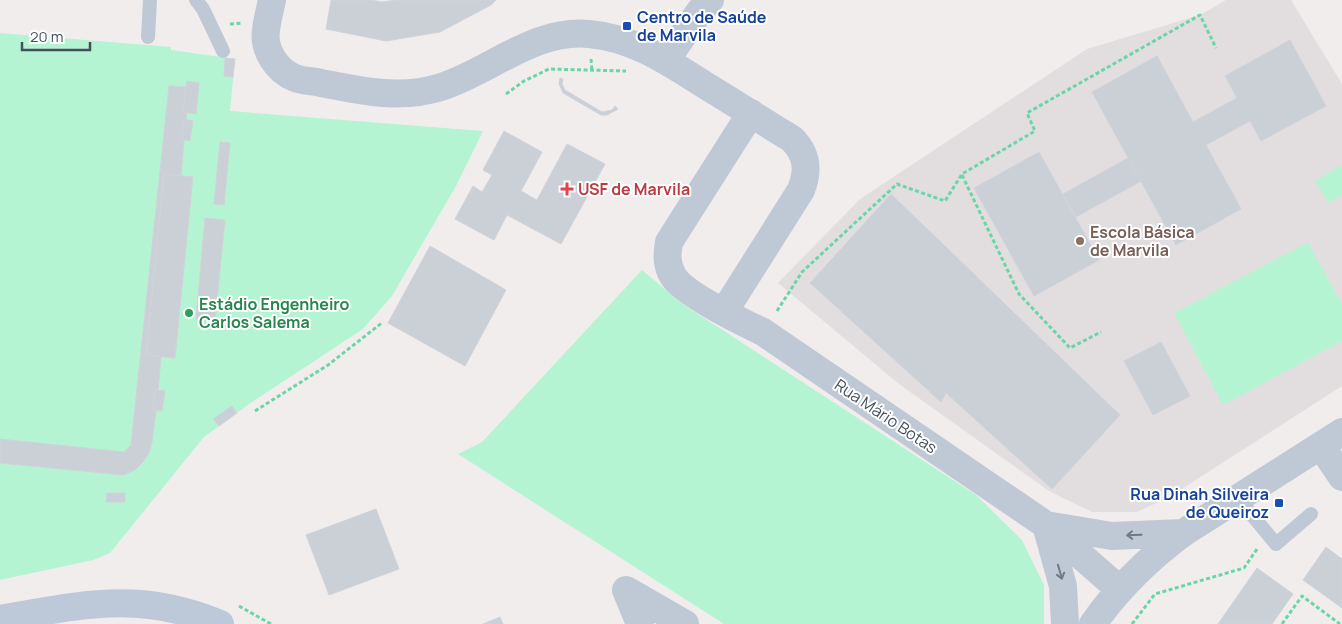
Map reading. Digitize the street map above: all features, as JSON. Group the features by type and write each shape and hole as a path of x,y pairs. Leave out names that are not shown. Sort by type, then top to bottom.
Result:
{"main road":[{"path":"0,619 83,604 123,602 172,608 220,624"}],"street":[{"path":"272,0 266,30 268,49 272,58 287,74 296,78 363,92 412,93 439,88 466,78 528,45 546,38 568,34 587,34 623,40 666,60 792,139 799,146 805,160 806,174 800,190 724,312"},
{"path":"666,60 700,11 710,0"},
{"name":"Rua Mário Botas","path":"751,113 669,242 667,253 669,268 674,278 682,286 724,312 763,332 1046,525 1119,589"},
{"path":"1093,624 1119,589 1149,559 1183,533 1331,439 1342,477"},
{"path":"1046,525 1063,586 1065,624"},
{"name":"Rua Mário Botas","path":"1046,525 1112,536 1183,533"},
{"path":"640,624 626,590 685,624"}],"lane":[{"path":"148,37 150,0"},
{"path":"196,0 203,9 223,52"},
{"path":"1238,498 1276,544 1311,514"}],"path":[{"path":"763,332 802,272 897,184 945,201 962,174 1035,131 1027,113 1200,15 1216,48"},
{"path":"506,94 524,80 549,69 626,71"},
{"path":"962,174 1019,294 1070,348 1101,332"},
{"path":"255,411 328,365 383,322"},
{"path":"1132,624 1155,594 1244,568 1267,534"},
{"path":"1282,624 1302,596 1340,624"}],"shaded area":[{"name":"Escola Básica de Marvila","path":"1226,0 1291,0 1342,84 1342,386 1171,496 1137,512 1092,512 1049,491 899,384 778,283 860,199 1087,49 1200,15"}],"green space":[{"name":"Estádio Engenheiro Carlos Salema","path":"0,33 171,47 171,50 235,59 230,111 483,131 456,186 392,296 363,329 249,404 204,437 110,553 93,560 0,580"},
{"path":"1342,165 1342,195 1328,203 1315,181"},
{"path":"1308,242 1342,305 1342,341 1223,405 1174,313"},
{"path":"642,270 684,305 976,495 1022,540 1044,585 1044,624 724,624 458,454 482,442"}],"building":[{"path":"331,0 371,0 382,2 397,0 496,0 491,5 440,32 386,41 326,29"},
{"path":"1290,40 1326,106 1261,141 1250,121 1206,145 1241,209 1176,245 1092,92 1157,56 1193,122 1237,98 1225,76"},
{"path":"225,58 235,59 233,77 224,76"},
{"path":"560,78 563,79 562,84 565,90 602,112 612,110 615,106 618,109 607,115 601,115 563,93 559,84"},
{"path":"187,81 199,83 196,114 183,112"},
{"path":"169,86 186,87 183,112 187,113 186,120 184,119 181,139 184,140 181,175 164,174 146,355 161,357 158,390 155,390 153,410 156,411 149,453 135,470 123,475 0,463 0,439 124,452 131,445"},
{"path":"184,119 193,121 190,141 181,139"},
{"name":"USF de Marvila","path":"504,131 542,152 521,191 537,200 567,144 605,164 561,244 507,215 494,240 455,219 473,186 482,192 492,175 483,170"},
{"path":"220,142 230,143 224,205 214,204"},
{"path":"1039,152 1099,260 1034,296 974,188"},
{"path":"1128,158 1141,181 1076,217 1063,194"},
{"path":"164,174 193,177 175,358 146,355"},
{"path":"891,194 1120,415 1052,489 946,393 941,402 810,283"},
{"path":"205,218 225,220 215,321 196,319"},
{"path":"430,246 506,290 465,366 388,323"},
{"path":"1161,342 1190,396 1153,415 1124,361"},
{"path":"155,390 165,391 162,411 153,410"},
{"path":"232,406 237,413 219,426 213,419"},
{"path":"107,493 125,493 125,502 106,502"},
{"path":"376,509 399,569 329,595 306,535"},
{"path":"1326,547 1342,559 1342,608 1303,580"},
{"path":"1257,568 1293,594 1272,624 1218,624"},
{"path":"500,617 503,624 483,624"}],"place":[{"name":"Centro de Saúde de Marvila","path":"627,26"},
{"name":"USF de Marvila","path":"567,189"},
{"name":"Escola Básica de Marvila","path":"1080,241"},
{"name":"Estádio Engenheiro Carlos Salema","path":"189,313"},
{"name":"Rua Dinah Silveira de Queiroz","path":"1279,503"}]}
